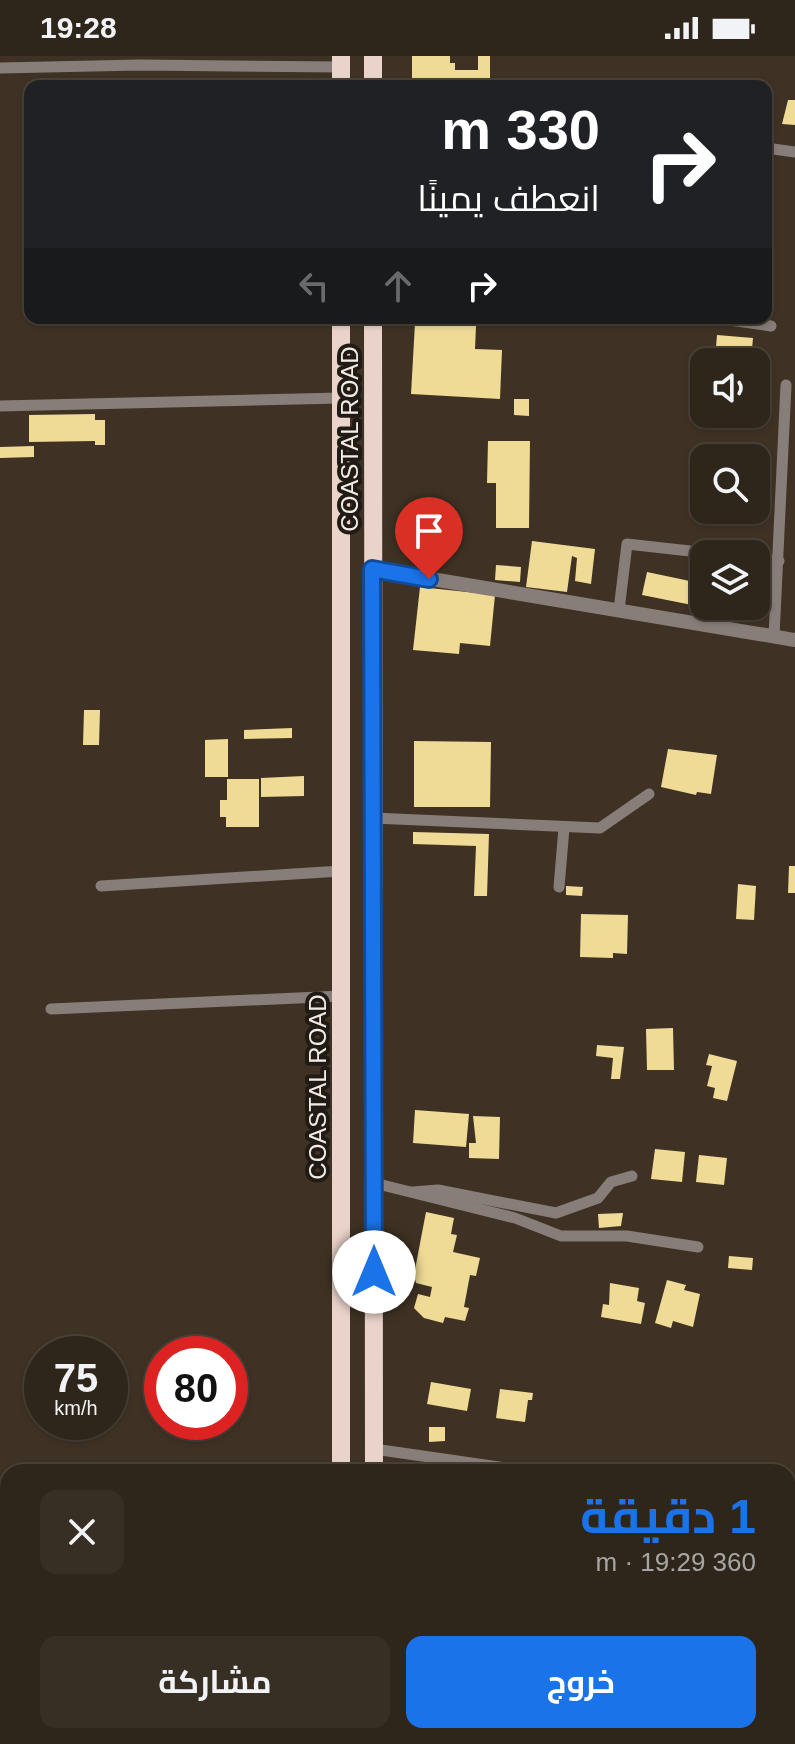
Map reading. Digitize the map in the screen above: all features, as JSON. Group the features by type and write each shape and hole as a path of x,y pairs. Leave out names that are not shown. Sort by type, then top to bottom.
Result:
{"highway":[{"path":"373,56 373,80"},
{"name":"COASTAL ROAD","path":"341,324 341,1464"},
{"name":"COASTAL ROAD","path":"373,324 374,1464"}],"street":[{"path":"0,68 140,65 341,70"},
{"path":"772,149 795,152"},
{"path":"757,324 771,326"},
{"path":"774,636 786,385"},
{"path":"0,406 341,398"},
{"path":"619,610 627,544 690,551"},
{"path":"770,560 779,561"},
{"path":"372,569 795,640"},
{"path":"373,818 600,828 649,794"},
{"path":"559,887 564,828"},
{"path":"101,886 341,871"},
{"path":"51,1009 341,996"},
{"path":"412,1192 438,1190 556,1213 598,1198 611,1182 632,1176"},
{"path":"374,1183 515,1218 561,1236 627,1236 698,1247"},
{"path":"374,1449 478,1464"}],"building":[{"path":"412,56 450,56 455,70 478,70 478,56 490,56 490,80 412,80"},
{"path":"788,100 795,100 795,125 782,124"},
{"path":"415,324 476,326 475,349 502,350 500,399 411,394"},
{"path":"717,335 753,338 752,348 716,347"},
{"path":"514,399 529,399 529,416 514,415"},
{"path":"95,414 95,420 105,420 105,445 95,445 95,441 29,442 29,415"},
{"path":"488,441 530,441 529,528 496,528 496,483 487,483"},
{"path":"34,446 34,457 0,458 0,447"},
{"path":"532,541 595,549 591,584 575,581 577,558 572,556 567,592 526,587"},
{"path":"496,565 521,567 520,582 495,580"},
{"path":"647,572 690,581 690,605 642,595"},
{"path":"420,587 495,595 490,646 460,643 459,654 413,650"},
{"path":"84,710 100,710 99,745 83,745"},
{"path":"292,728 292,738 244,739 244,730"},
{"path":"228,739 228,777 205,777 205,740"},
{"path":"414,741 491,742 490,807 414,807"},
{"path":"668,749 717,755 711,794 697,792 696,795 661,787"},
{"path":"304,776 304,796 261,797 261,778"},
{"path":"227,779 259,779 259,827 226,827 226,817 220,817 220,800 227,800"},
{"path":"413,832 489,834 487,896 474,896 476,846 413,844"},
{"path":"789,866 795,866 795,893 788,893"},
{"path":"738,884 756,886 754,920 736,919"},
{"path":"566,886 583,887 582,896 566,895"},
{"path":"581,914 628,915 627,954 613,953 613,958 580,957"},
{"path":"673,1028 674,1070 647,1070 646,1029"},
{"path":"597,1045 624,1047 620,1079 611,1079 613,1058 596,1056"},
{"path":"709,1054 737,1061 727,1101 713,1098 715,1088 707,1086 712,1066 706,1065"},
{"path":"415,1110 469,1114 466,1147 413,1143"},
{"path":"473,1116 500,1117 499,1159 469,1158 469,1143 476,1143"},
{"path":"655,1149 685,1152 682,1182 651,1179"},
{"path":"699,1155 727,1158 724,1185 696,1182"},
{"path":"426,1212 454,1218 451,1234 457,1235 453,1252 480,1258 476,1276 470,1275 464,1307 469,1308 465,1321 445,1317 443,1323 424,1318 414,1308 418,1294 430,1297 432,1287 416,1283 414,1275"},
{"path":"623,1213 621,1226 599,1228 598,1214"},
{"path":"729,1256 753,1258 752,1270 728,1268"},
{"path":"667,1280 686,1285 684,1290 700,1294 693,1327 673,1321 671,1328 655,1323"},
{"path":"610,1283 639,1288 637,1301 645,1303 641,1324 601,1317 603,1304 609,1305"},
{"path":"431,1382 471,1389 467,1411 427,1404"},
{"path":"500,1389 533,1393 532,1400 528,1400 525,1422 496,1418"},
{"path":"429,1427 445,1427 445,1441 429,1442"}],"route":[{"path":"374,1272 372,569 429,579"}]}
